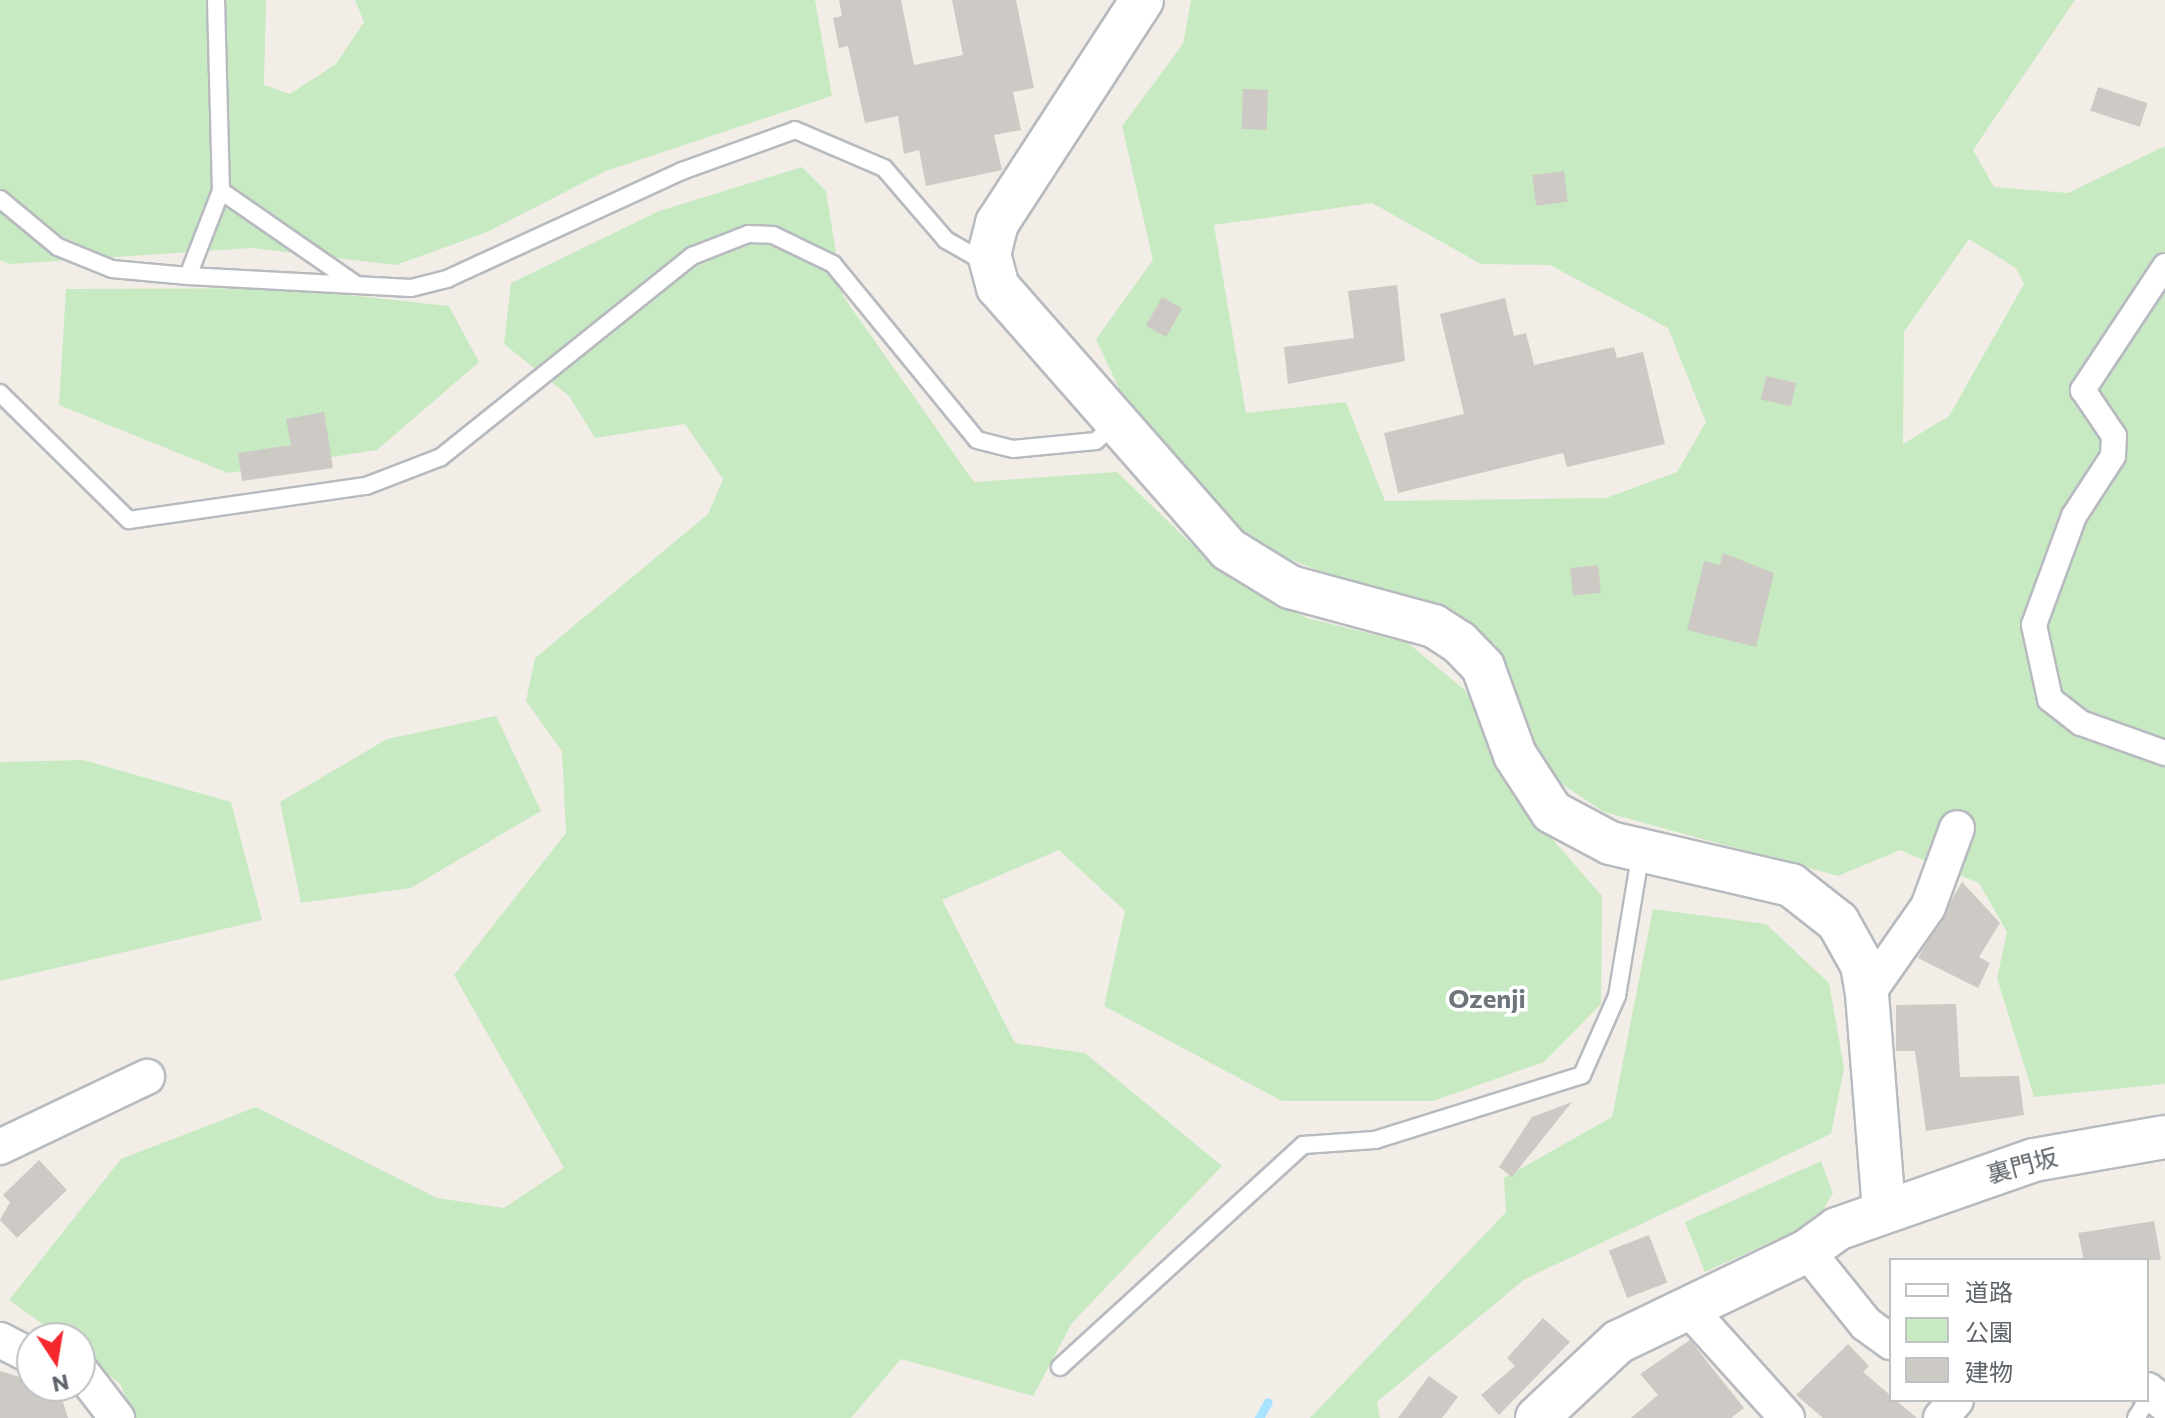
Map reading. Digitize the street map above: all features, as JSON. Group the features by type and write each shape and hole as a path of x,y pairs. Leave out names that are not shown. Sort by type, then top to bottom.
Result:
{"street":[{"path":"1142,0 997,223 991,266 998,287 1200,522 1258,571 1321,598 1434,626 1459,642 1483,667 1515,755 1552,812 1579,832 1641,850 1756,875 1816,900 1852,942 1867,994 1884,1211"},
{"path":"2165,266 2083,390 2114,436 2113,456 2074,516 2034,625 2050,699 2081,723 2165,753"},
{"path":"1867,994 1928,907 1957,828"},
{"path":"0,1147 147,1077"},
{"name":"裏門坂","path":"1537,1418 1618,1342 1807,1251 1837,1229 2034,1160 2165,1137"},
{"path":"1807,1251 1866,1324 1889,1341"},
{"path":"1688,1308 1787,1418"},
{"path":"96,1391 117,1418"},
{"path":"1941,1418 1954,1402"}],"lane":[{"path":"188,276 221,191 216,0"},
{"path":"0,199 58,247 112,269 411,288 447,279 682,171 795,130 884,168 946,240 991,266"},
{"path":"221,191 356,284"},
{"path":"0,393 129,520 366,486 441,457 692,256 748,234 773,235 833,264 977,440 1013,449 1096,441 1114,424"},
{"path":"1060,1367 1303,1145 1375,1140 1582,1075 1617,996 1641,850"}],"green space":[{"path":"0,0 266,0 264,85 290,94 336,64 364,22 355,0 815,0 832,96 606,171 485,233 396,265 251,248 10,264 0,260"},
{"path":"1191,0 2075,0 1973,150 1994,187 2068,193 2165,146 2165,1084 2034,1097 1997,978 2007,932 1979,883 1900,850 1838,876 1604,812 1547,774 1495,643 1253,544 1137,427 1096,339 1153,260 1122,126 1183,44","holes":["1372,203 1481,264 1550,265 1668,328 1706,422 1677,472 1606,498 1385,501 1346,402 1246,413 1214,225","1969,239 2016,268 2024,284 1949,416 1903,444 1904,332"]},
{"path":"802,167 826,191 843,296 974,482 1117,472 1207,559 1307,618 1408,643 1467,692 1513,794 1602,896 1601,1004 1544,1062 1433,1101 1282,1101 1104,1006 1125,911 1059,850 942,900 1015,1043 1085,1053 1222,1166 1072,1323 1033,1396 901,1359 851,1418 135,1418 120,1384 96,1365 96,1322 40,1322 9,1300 121,1159 256,1107 437,1198 504,1208 564,1168 454,975 566,833 562,751 526,701 535,658 708,514 723,479 685,424 595,438 569,396 504,344 511,283 659,211"},
{"path":"285,288 449,306 479,362 377,450 228,473 59,405 66,289"},
{"path":"496,716 541,811 411,888 301,903 280,802 387,739"},
{"path":"83,760 231,802 262,920 0,981 0,762"},
{"path":"1653,909 1766,924 1829,983 1844,1068 1831,1134 1525,1279 1377,1402 1380,1418 1310,1418 1506,1212 1504,1178 1612,1117"},
{"path":"1821,1161 1833,1193 1817,1221 1705,1272 1685,1222"}],"building":[{"path":"839,0 901,0 914,65 963,55 952,0 1016,0 1034,88 1013,92 1021,130 994,135 1002,170 926,186 919,150 904,154 898,116 865,123 848,46 839,48 833,18 842,16"},
{"path":"2098,87 2147,103 2140,127 2090,111"},
{"path":"1243,89 1268,90 1267,130 1242,129"},
{"path":"1564,171 1568,202 1536,206 1532,175"},
{"path":"1397,285 1405,361 1288,384 1284,347 1354,338 1348,291"},
{"path":"1162,297 1182,308 1166,337 1146,326"},
{"path":"1505,298 1514,336 1526,333 1534,365 1614,347 1617,358 1643,352 1665,444 1567,467 1563,453 1398,493 1384,433 1464,414 1440,314"},
{"path":"1766,376 1796,383 1791,406 1761,399"},
{"path":"324,412 333,468 242,481 238,453 291,445 286,419"},
{"path":"1723,553 1774,573 1756,647 1687,630 1704,561 1720,565"},
{"path":"1598,565 1601,593 1573,596 1570,568"},
{"path":"1962,882 2000,923 1979,957 1990,963 1978,988 1918,958"},
{"path":"1956,1004 1960,1077 2019,1076 2024,1115 1926,1131 1915,1051 1896,1051 1896,1005"},
{"path":"1572,1102 1512,1177 1499,1167 1532,1117"},
{"path":"39,1160 67,1190 17,1238 0,1220 10,1202 3,1195"},
{"path":"2154,1221 2161,1260 2084,1258 2078,1233"},
{"path":"1649,1235 1667,1283 1627,1298 1609,1250"},
{"path":"1543,1318 1570,1342 1499,1415 1481,1395 1515,1366 1507,1358"},
{"path":"1690,1340 1744,1408 1731,1418 1631,1418 1658,1395 1640,1374"},
{"path":"1848,1344 1869,1366 1863,1372 1889,1394 1889,1402 1898,1402 1917,1418 1823,1418 1796,1395"},
{"path":"0,1371 16,1376 16,1402 63,1402 68,1418 0,1418"},
{"path":"1429,1376 1458,1397 1442,1418 1398,1418"}],"waterway":[{"path":"1259,1418 1268,1402"}],"district":[{"name":"Ozenji","path":"1487,998"}]}
